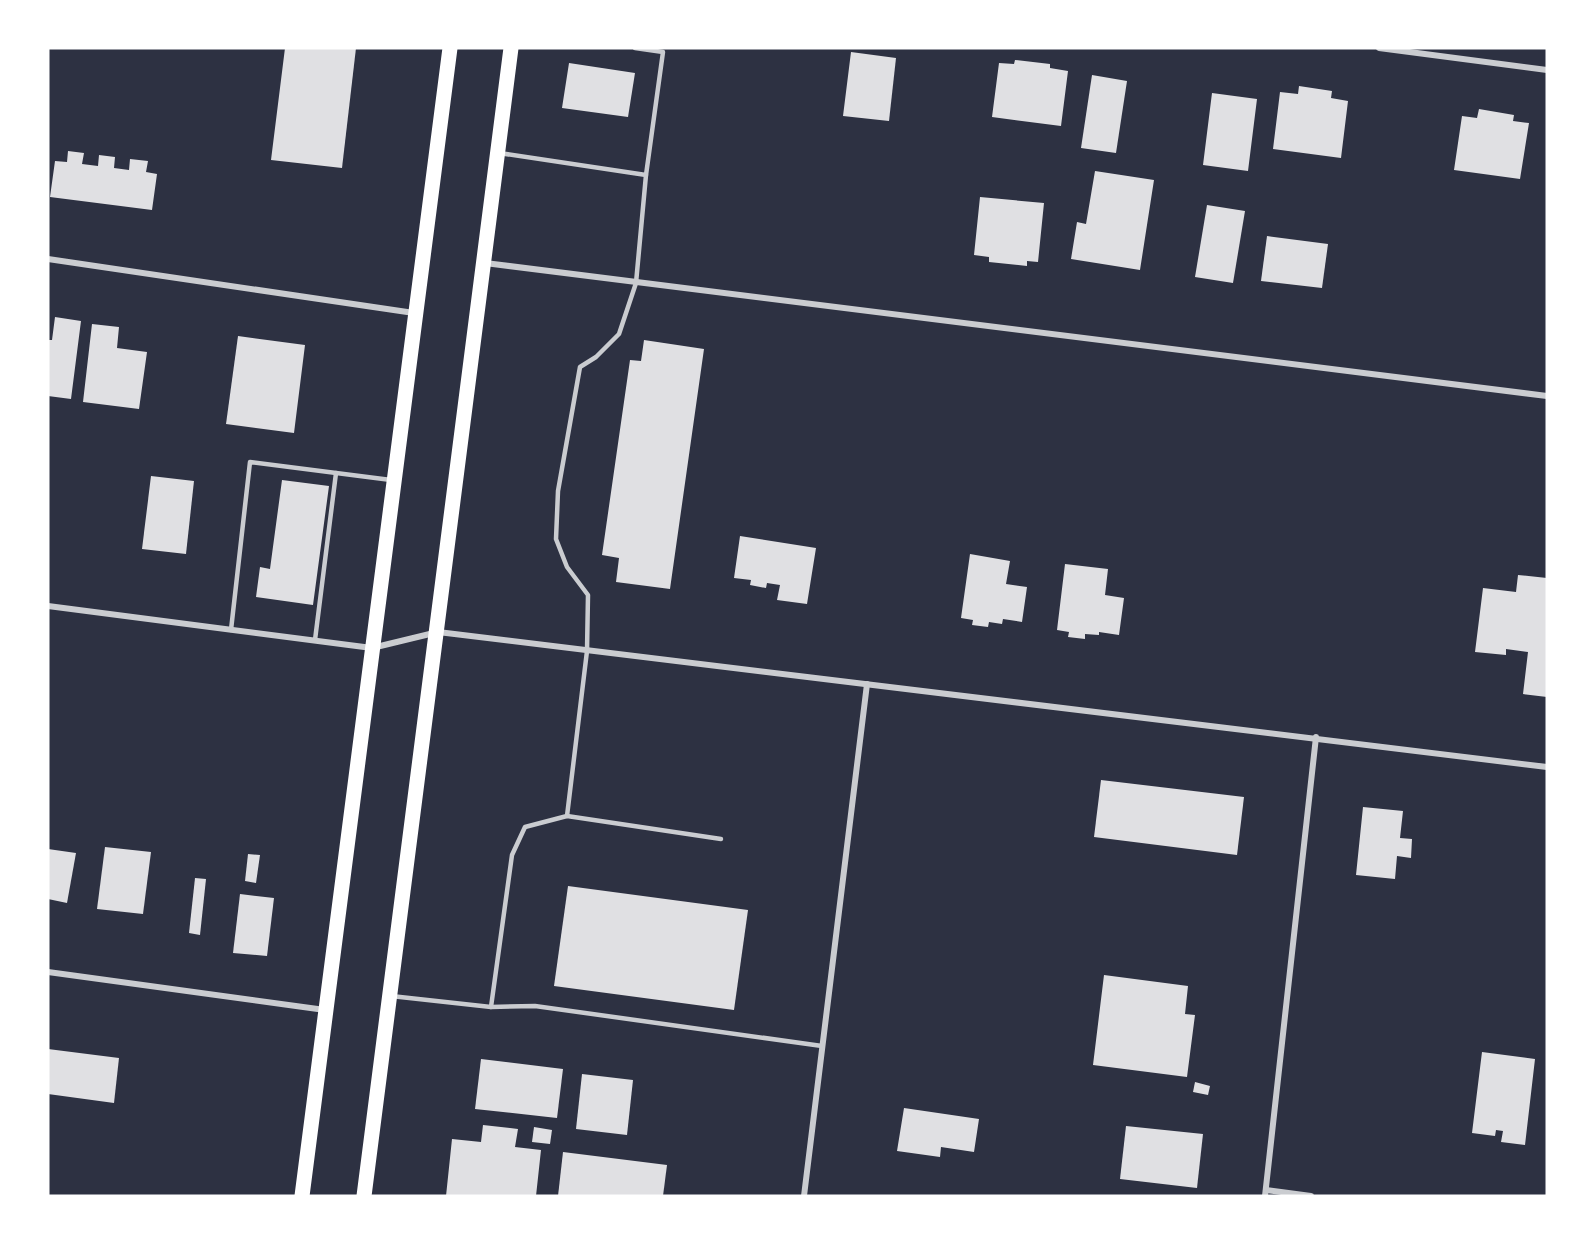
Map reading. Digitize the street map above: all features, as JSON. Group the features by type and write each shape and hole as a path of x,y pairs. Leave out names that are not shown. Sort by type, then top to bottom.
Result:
{"main road":[{"path":"302,1196 450,48"},
{"path":"364,1196 511,48"}],"street":[{"path":"1379,48 1547,70"},
{"path":"48,259 415,313"},
{"path":"483,263 1547,396"},
{"path":"48,606 372,648 435,633 1547,767"},
{"path":"804,1196 867,684"},
{"path":"1311,1196 1265,1193 1316,738"},
{"path":"48,972 325,1011"}],"lane":[{"path":"567,816 587,651 588,595 567,567 556,539 558,491 580,367 596,357 619,334 636,283 646,176 663,52 635,48"},
{"path":"497,153 646,176"},
{"path":"231,630 250,462 394,480"},
{"path":"315,640 336,473"},
{"path":"490,1007 512,855 525,827 567,816 721,839"},
{"path":"388,996 490,1007 535,1006 822,1046"}],"building":[{"path":"285,48 356,48 342,168 271,160"},
{"path":"851,52 896,58 889,121 843,116"},
{"path":"1015,60 1050,64 1050,68 1068,71 1061,126 992,117 999,63 1014,64"},
{"path":"569,63 635,73 628,117 562,108"},
{"path":"1092,75 1127,81 1116,153 1081,148"},
{"path":"1299,86 1332,91 1331,98 1348,101 1341,158 1273,149 1280,92 1298,94"},
{"path":"1212,93 1257,99 1248,171 1203,165"},
{"path":"1479,109 1514,115 1513,121 1529,123 1520,179 1454,170 1462,116 1477,118"},
{"path":"68,151 84,153 82,164 98,166 99,155 115,157 114,168 129,170 130,159 148,161 146,172 157,174 152,210 50,197 55,161 67,162"},
{"path":"1095,171 1154,180 1140,270 1071,259 1077,222 1086,224"},
{"path":"980,197 1044,203 1038,262 1027,261 1027,266 989,262 989,257 974,255"},
{"path":"1207,205 1245,211 1233,283 1195,277"},
{"path":"1267,236 1328,244 1322,288 1261,281"},
{"path":"55,317 81,321 71,399 48,396 48,340 52,340"},
{"path":"92,324 119,327 117,348 147,352 139,409 83,402"},
{"path":"238,336 305,345 294,433 226,424"},
{"path":"644,340 704,349 670,589 616,582 619,558 602,555 630,360 641,361"},
{"path":"151,476 194,481 186,554 142,549"},
{"path":"282,480 329,486 313,605 256,597 260,567 270,569"},
{"path":"740,536 816,548 807,604 777,600 780,585 767,583 766,588 750,585 751,580 734,578"},
{"path":"970,554 1010,561 1006,584 1027,587 1022,622 1003,619 1002,624 989,622 988,627 972,625 973,620 961,618"},
{"path":"1065,564 1108,569 1105,595 1124,598 1119,635 1099,632 1099,635 1085,634 1085,639 1068,637 1069,632 1057,630"},
{"path":"1518,575 1547,578 1547,697 1523,694 1528,652 1506,649 1506,655 1475,652 1483,588 1516,592"},
{"path":"1101,780 1244,797 1237,855 1094,837"},
{"path":"1363,807 1403,811 1400,838 1412,839 1411,858 1397,856 1395,879 1356,875"},
{"path":"105,847 151,852 143,914 97,909"},
{"path":"48,849 76,853 67,903 48,899"},
{"path":"248,854 260,855 256,883 245,881"},
{"path":"195,878 206,879 200,935 189,933"},
{"path":"568,886 748,910 734,1010 554,986"},
{"path":"240,894 274,898 267,956 233,953"},
{"path":"1104,975 1188,986 1185,1014 1195,1015 1187,1077 1093,1065"},
{"path":"48,1049 119,1058 114,1103 48,1094"},
{"path":"1482,1052 1535,1059 1525,1145 1501,1142 1503,1131 1496,1130 1495,1136 1472,1133"},
{"path":"481,1059 563,1069 557,1118 475,1109"},
{"path":"582,1074 633,1080 627,1135 576,1129"},
{"path":"1195,1082 1210,1086 1208,1095 1193,1092"},
{"path":"904,1108 979,1119 974,1152 941,1147 940,1157 897,1151"},
{"path":"483,1125 518,1129 515,1147 541,1150 536,1196 446,1196 452,1139 481,1142"},
{"path":"1126,1126 1203,1134 1197,1188 1120,1179"},
{"path":"534,1127 552,1130 550,1144 532,1142"},
{"path":"563,1152 667,1165 663,1196 558,1196"}]}
